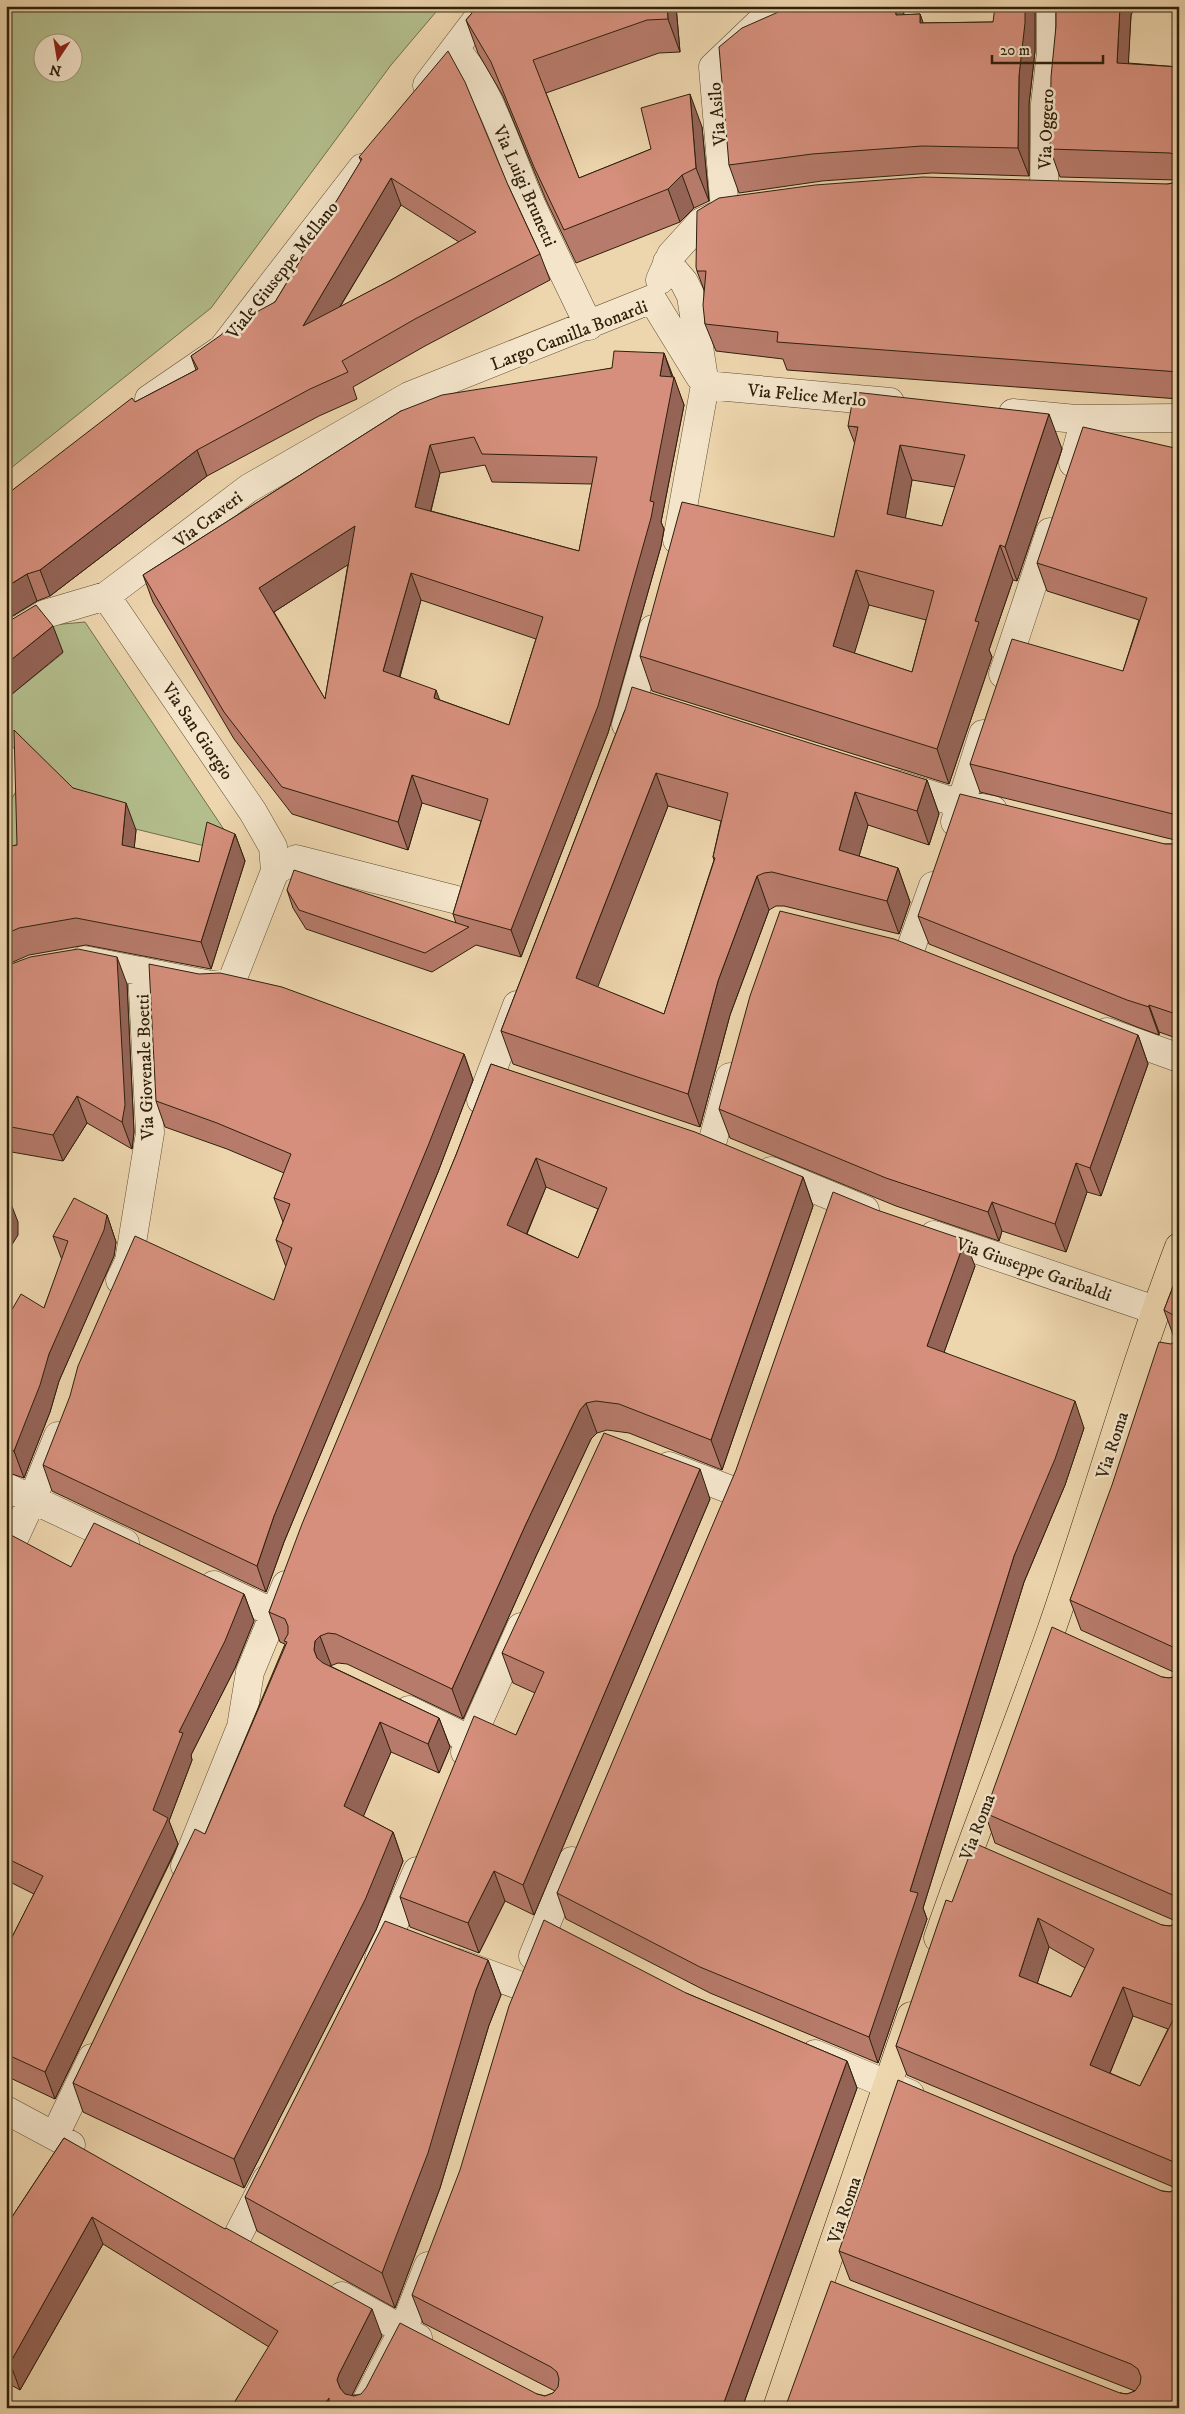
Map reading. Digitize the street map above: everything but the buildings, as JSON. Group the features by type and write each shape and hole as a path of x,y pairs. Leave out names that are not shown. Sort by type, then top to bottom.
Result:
{"main road":[{"name":"Via Roma","path":"930,1962 968,1848 1050,1634 1155,1310 1179,1247"},
{"name":"Via Roma","path":"777,2408 920,1990"}],"street":[{"path":"409,107 487,6"},
{"name":"Via Asilo","path":"725,211 712,67 760,22 800,6"},
{"name":"Via Oggero","path":"1044,192 1045,104 1051,52 1051,6"},
{"name":"Via Luigi Brunetti","path":"455,49 464,58 492,110 532,206 589,326"},
{"name":"Viale Giuseppe Mellano","path":"129,412 222,349 379,146"},
{"path":"1016,191 1073,193"},
{"path":"652,300 671,255 701,222 725,211 755,206"},
{"path":"667,262 684,282 691,296 705,385 671,567"},
{"name":"Largo Camilla Bonardi","path":"410,396 652,300 705,385"},
{"name":"Via Felice Merlo","path":"705,385 915,405"},
{"name":"Via Craveri","path":"6,638 45,614 106,596 249,488 410,396"},
{"path":"991,411 1085,419 1179,418"},
{"path":"883,948 919,957 944,852 1062,497 1085,419"},
{"name":"Via San Giorgio","path":"106,596 253,812 273,847 275,871"},
{"path":"620,746 660,604"},
{"path":"633,701 661,710"},
{"path":"877,777 961,804 1022,817"},
{"path":"62,964 88,960 211,984 231,983 275,871 296,859 457,900"},
{"name":"Via Giovenale Boetti","path":"109,1306 129,1261 150,1133 142,971"},
{"path":"471,1127 528,980"},
{"path":"1086,1024 1179,1058"},
{"path":"711,1147 735,1056"},
{"path":"491,1073 518,1082"},
{"name":"Via Giuseppe Garibaldi","path":"684,1138 742,1159 900,1224 1155,1310"},
{"path":"824,1222 833,1197"},
{"path":"1144,1345 1170,1355"},
{"path":"6,1556 32,1500 67,1410"},
{"path":"642,1455 734,1480 721,1514"},
{"path":"6,1488 151,1556"},
{"path":"176,1884 189,1858 242,1726 250,1672 271,1655 274,1613 292,1565"},
{"path":"195,1576 274,1613"},
{"path":"457,1772 530,1607"},
{"path":"1050,1634 1076,1645"},
{"path":"384,1698 471,1740"},
{"path":"511,2012 581,1840"},
{"path":"368,1980 390,1936 427,1845"},
{"path":"968,1848 996,1860"},
{"path":"546,1926 572,1939"},
{"path":"390,1936 521,1986"},
{"path":"55,2135 102,2037"},
{"path":"795,2046 933,2104"},
{"path":"6,2110 90,2155"},
{"path":"238,2236 278,2157"},
{"path":"211,2222 262,2251"},
{"path":"363,2408 403,2330 438,2239"},
{"path":"320,2283 439,2348"},
{"path":"819,2285 846,2296"}],"green space":[{"path":"6,6 441,6 391,65 211,308 6,472"},
{"path":"85,622 245,861 217,849 99,820 6,874 6,808 32,765 6,741 6,699 63,653 41,626"}]}
